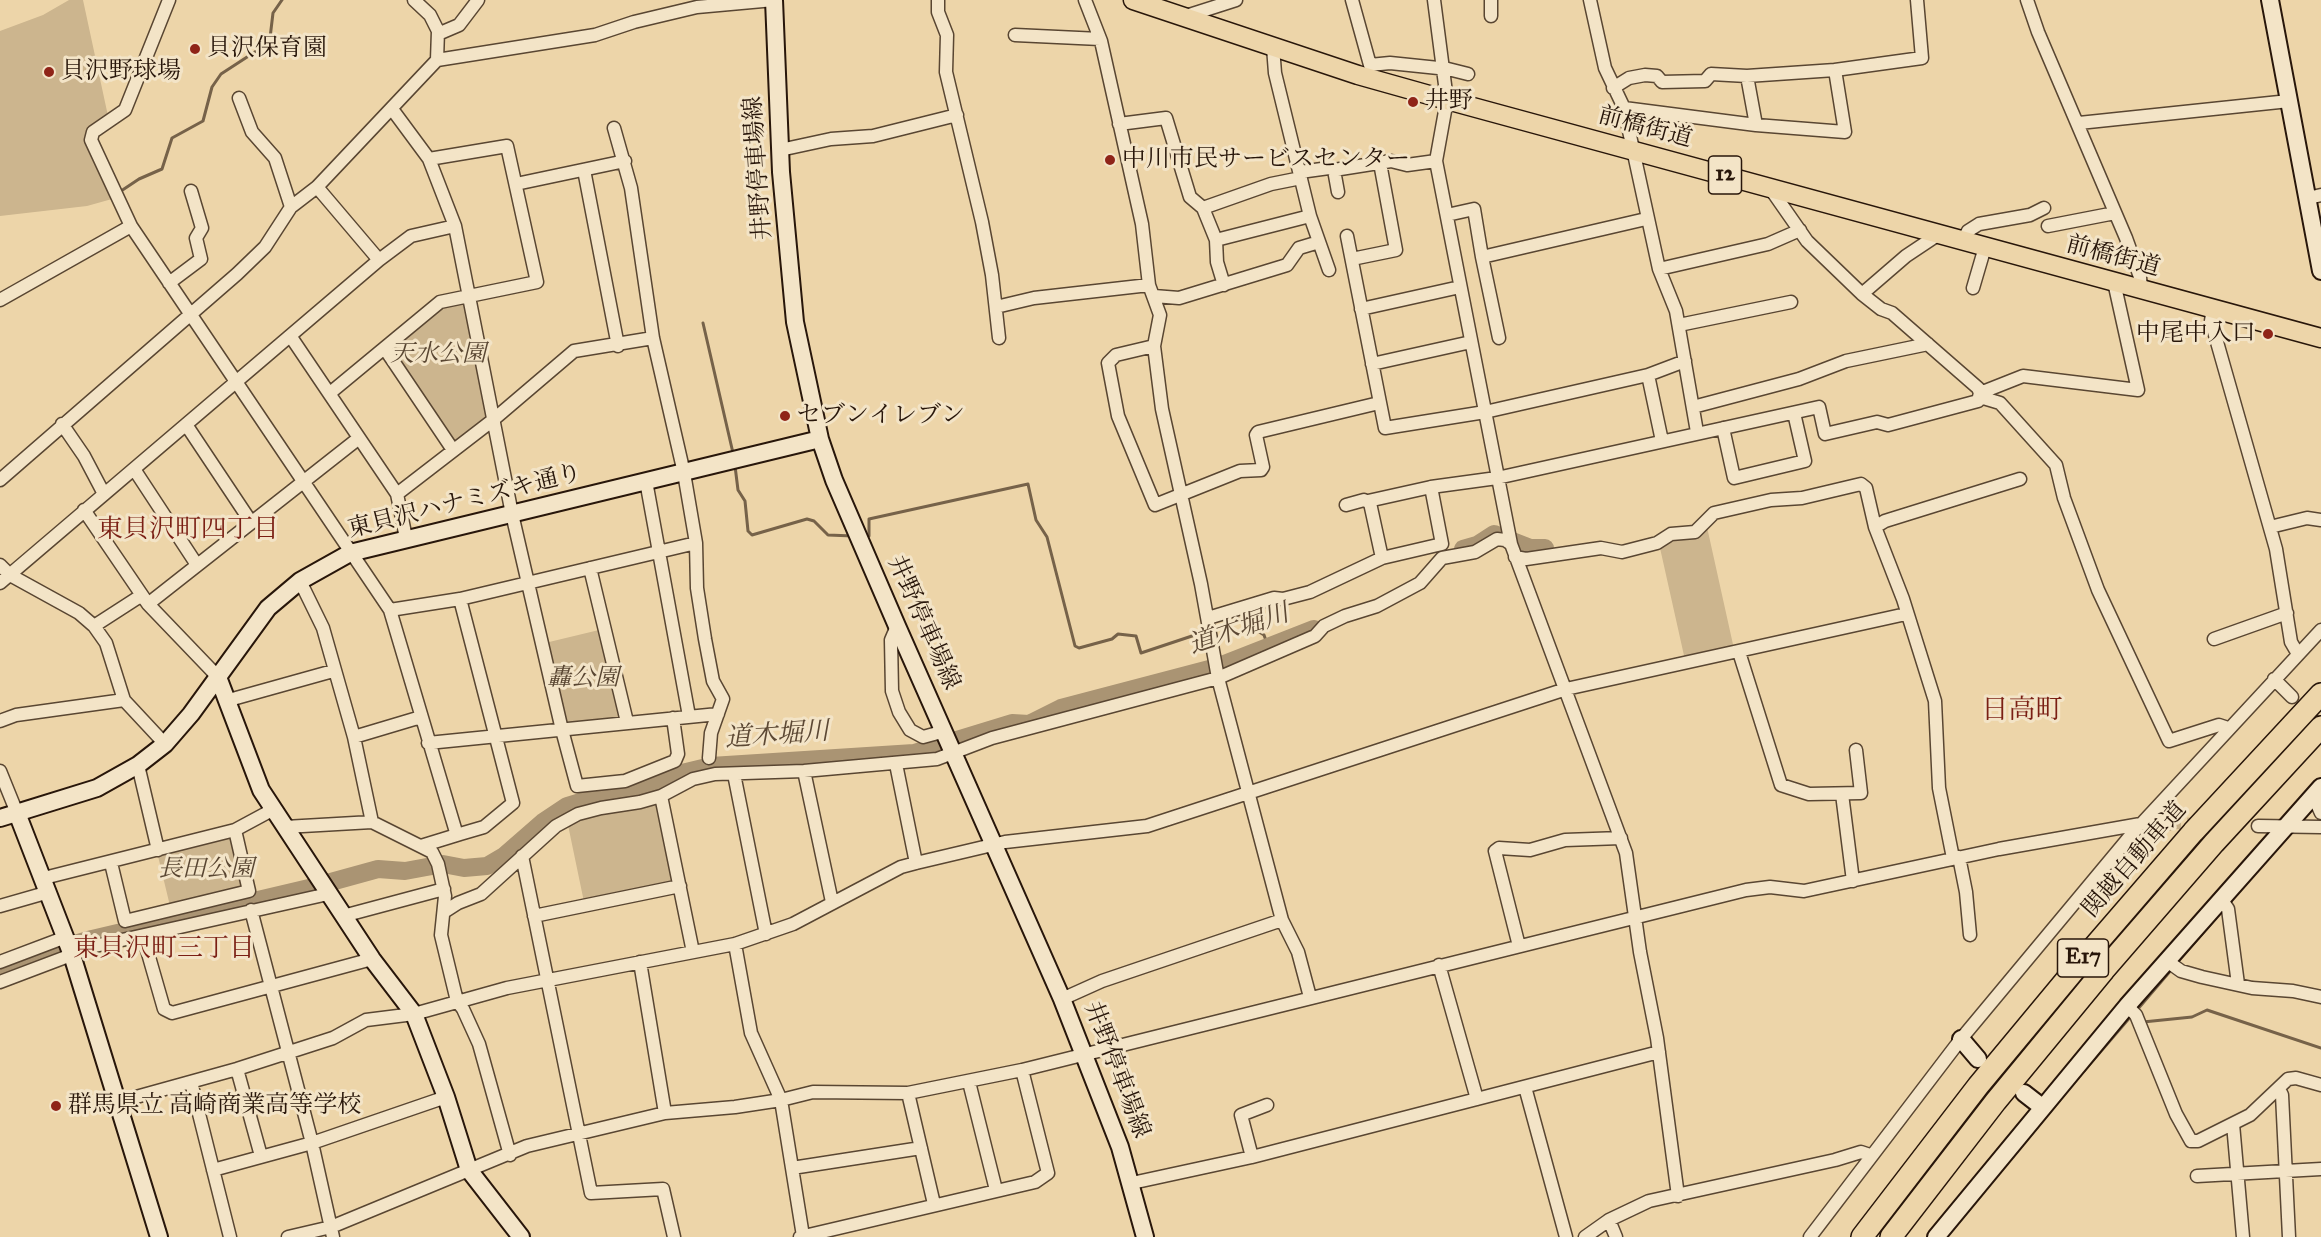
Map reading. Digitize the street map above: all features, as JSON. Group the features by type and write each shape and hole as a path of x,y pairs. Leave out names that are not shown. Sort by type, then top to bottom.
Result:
{"highway":[{"name":"関越自動車道","path":"1862,1237 1978,1086 2086,956 2193,832 2321,693"},
{"name":"関越自動車道","path":"1891,1237 1996,1101 2104,970 2214,843 2321,728"}],"main road":[{"name":"前橋街道","path":"1133,0 1273,47 1447,100 2321,338"}],"street":[{"path":"169,0 126,110 93,132 91,140 131,226 390,610 456,832 460,834"},
{"path":"414,0 430,15 438,34 437,60"},
{"path":"438,34 459,25 478,0"},
{"path":"0,480 265,247 291,207 318,187 437,60 595,35 634,22 697,7 774,0"},
{"name":"井野停車場線","path":"774,0 780,150 795,322 820,439 838,489 897,626 1062,999 1132,1183 1145,1237"},
{"path":"938,0 938,12 947,35 946,72 982,222 999,338"},
{"path":"1085,0 1100,39 1142,224 1152,290 1160,315 1154,346 1162,409 1208,618 1218,678 1282,920 1298,952 1310,997"},
{"path":"1182,17 1214,4 1236,0"},
{"path":"1352,0 1370,65 1384,63 1468,74"},
{"path":"1434,0 1447,100 1436,161 1497,478 1515,557 1621,838 1659,1052 1678,1196"},
{"path":"1491,0 1491,16"},
{"path":"1590,0 1605,68 1624,108 1646,219 1659,269 1676,311 1697,432"},
{"path":"1613,88 1629,78 1646,75 1657,76 1662,82 1705,81 1711,74 1747,76 1835,70 1922,58 1917,0"},
{"path":"2027,0 2038,32 2079,123 2115,213 2140,277 2141,289"},
{"path":"2270,0 2289,101 2315,197 2321,271"},
{"path":"1015,35 1100,39"},
{"path":"1273,47 1275,73 1310,216 1329,270"},
{"path":"1384,63 1384,82"},
{"path":"1624,108 1756,125 1845,132 1835,70"},
{"path":"1747,76 1756,125"},
{"path":"239,98 252,132 275,158 291,207"},
{"path":"2079,123 2289,101"},
{"path":"392,109 429,159 455,226 512,514 576,784 580,788 642,776 675,761 678,754 673,718"},
{"path":"780,150 831,139 873,136 957,115"},
{"path":"1119,124 1166,118 1190,197 1203,208 1216,240 1217,262 1224,285"},
{"path":"614,128 625,161 639,229 653,338 684,473 696,543 698,588 713,681 723,699 711,733 709,758"},
{"path":"330,393 440,302 537,282 507,146 429,159"},
{"path":"1203,208 1271,184 1329,168 1334,170 1391,160 1407,165 1436,161"},
{"path":"516,184 625,161"},
{"path":"1352,260 1396,250 1380,163"},
{"path":"584,170 618,346"},
{"path":"1334,170 1338,192"},
{"path":"318,187 379,260"},
{"path":"1346,505 1431,487 1497,478 1697,432 1819,407 1825,434 1877,422 1888,425 1978,401 1980,395 1978,388 1892,313 1881,309 1862,294 1807,241 1770,188"},
{"path":"169,282 201,259 196,238 202,228 191,192"},
{"path":"1963,241 1968,231 1979,224 2030,215 2044,208"},
{"path":"1447,215 1474,209 1499,338"},
{"path":"2048,226 2115,213"},
{"path":"1216,240 1310,216"},
{"path":"1482,257 1646,219"},
{"path":"0,300 131,226"},
{"path":"5,579 379,260 411,236 455,226"},
{"path":"1659,269 1768,244 1800,230"},
{"path":"1862,294 1906,256 1939,234"},
{"path":"1347,236 1385,428 1485,412 1648,375 1685,361"},
{"path":"996,307 1034,298 1152,290 1179,298 1287,265 1299,248 1319,242"},
{"path":"1973,288 1985,247"},
{"path":"1980,395 2023,376 2138,390 2114,282"},
{"path":"1361,309 1460,287"},
{"path":"1679,325 1791,302"},
{"path":"2213,308 2211,321 2270,527 2291,642 2298,654"},
{"path":"291,337 397,494 406,538"},
{"path":"397,494 493,420 574,351 618,346 653,338"},
{"path":"1372,364 1471,342"},
{"path":"1693,407 1799,379 1846,361 1928,344"},
{"path":"1154,346 1116,355 1109,360 1118,416 1155,505 1240,471 1261,470 1263,467 1256,435 1258,432 1379,403"},
{"path":"385,349 453,450"},
{"path":"1648,375 1662,441"},
{"path":"1980,395 2000,403 2056,465 2064,498 2098,590 2169,741 2220,725 2228,728"},
{"path":"1723,428 1734,478 1805,461 1794,413"},
{"path":"62,424 84,456 104,494"},
{"path":"187,426 251,522"},
{"path":"94,626 145,599 197,565 359,438"},
{"name":"東貝沢ハナミズキ通り","path":"0,818 97,788 138,765 165,744 191,714 268,608 300,581 350,553 820,439"},
{"path":"134,470 197,565"},
{"path":"1875,527 1885,521 2020,479"},
{"path":"646,481 689,716"},
{"path":"1515,557 1526,559 1601,548 1622,552 1657,543 1671,534 1695,532 1714,513 1771,500 1802,498 1856,484 1866,488 1875,527 1937,711 1939,788 1966,892 1970,935"},
{"path":"1208,618 1274,598 1283,599 1310,592 1382,558 1442,544 1431,487"},
{"path":"1368,501 1382,558"},
{"path":"84,510 145,599 218,677 229,700 261,790 372,959 414,1014 446,1097 469,1170 521,1237"},
{"path":"2270,527 2307,518 2321,520"},
{"path":"444,912 458,903 481,894 556,826 578,814 662,796 693,778 896,764 937,759 952,751 1032,730 1084,712 1218,678 1315,636 1324,626 1345,616 1377,606 1419,583 1442,558 1476,552 1497,539 1511,544"},
{"path":"390,610 460,599 696,543"},
{"path":"0,565 5,579 78,613 94,626 106,642 124,700 165,744"},
{"path":"590,568 627,722"},
{"path":"300,581 323,628 333,671 354,737 372,822"},
{"path":"421,846 484,827 513,803 493,736 460,599"},
{"path":"2214,639 2287,613"},
{"path":"118,1102 237,1069 333,1038 366,1020 414,1014 456,1001 547,981 735,944 793,924 901,867 993,844 1147,826 1566,689 1906,614"},
{"path":"897,626 891,640 892,691 899,711 910,730 924,737 945,731"},
{"path":"1810,1237 1870,1155 1961,1039 2140,824 2321,630"},
{"path":"1739,652 1779,784 1809,794 1859,794 1862,791 1856,750"},
{"path":"229,700 333,671"},
{"path":"2274,679 2292,698"},
{"path":"0,721 16,715 124,700"},
{"path":"429,744 718,714"},
{"path":"354,737 421,717"},
{"path":"896,764 916,863"},
{"path":"138,765 158,850"},
{"path":"0,771 72,955 159,1237"},
{"path":"804,771 832,902"},
{"path":"734,774 766,934"},
{"path":"2317,791 2321,813"},
{"path":"1936,1237 2127,1006 2317,791"},
{"path":"1842,795 1853,880"},
{"path":"662,796 693,952"},
{"path":"0,906 46,885 111,863 235,830 274,808"},
{"path":"285,827 372,822 432,852 438,864 444,889 441,935 456,1001 463,1009 479,1044 510,1155"},
{"path":"288,1237 332,1232 527,1146 665,1113 781,1100 813,1092 908,1093 969,1082 1636,916 1759,888 1804,891 1956,857 2140,824 2169,823"},
{"path":"2258,826 2321,827"},
{"path":"111,863 125,921 249,891 235,830"},
{"path":"1519,946 1495,851 1499,848 1530,850 1565,840 1621,838"},
{"path":"522,856 591,1193 663,1189 674,1237"},
{"path":"534,916 680,886"},
{"path":"0,982 95,946 251,910 324,888"},
{"path":"343,916 444,889"},
{"path":"2222,900 2228,909 2238,984"},
{"path":"251,910 312,1143 332,1232"},
{"path":"1062,999 1102,981 1282,920"},
{"path":"143,936 164,1009 172,1013 372,959"},
{"path":"0,962 66,938"},
{"path":"735,944 751,1033 781,1100 802,1237 1035,1182 1048,1173 1022,1070"},
{"path":"2168,961 2187,973 2238,984 2321,997"},
{"path":"640,963 665,1113"},
{"path":"1439,965 1477,1099"},
{"path":"2127,1006 2136,1015 2176,1114 2189,1139 2198,1141 2233,1124 2258,1109 2291,1078 2321,1085"},
{"path":"1961,1039 1978,1059"},
{"path":"1132,1183 1252,1157 1659,1052"},
{"path":"237,1069 261,1156"},
{"path":"191,1082 230,1237"},
{"path":"969,1082 996,1190"},
{"path":"1526,1087 1566,1237"},
{"path":"2279,1089 2282,1095 2289,1237"},
{"path":"908,1093 934,1204"},
{"path":"2024,1093 2042,1107"},
{"path":"213,1170 312,1143 446,1097"},
{"path":"1252,1157 1241,1115 1267,1105"},
{"path":"2233,1124 2243,1237"},
{"path":"792,1168 921,1148"},
{"path":"1586,1237 1609,1220 1649,1201 1835,1160 1861,1152 1870,1155"},
{"path":"2197,1176 2321,1169"},
{"path":"1609,1220 1616,1237"}],"green space":[{"name":"貝沢野球場","path":"69,0 83,0 108,116 84,137 112,199 87,206 0,216 0,31 43,15"},
{"name":"天水公園","path":"462,302 465,304 487,417 486,421 456,442 452,441 392,352 393,346 438,309"},
{"path":"1707,527 1734,649 1685,660 1660,548 1673,539 1700,537"},
{"name":"轟公園","path":"599,630 620,715 618,720 568,724 564,721 545,643"},
{"path":"656,802 675,880 671,884 584,902 568,825 579,817"},
{"name":"長田公園","path":"228,837 231,840 241,885 239,890 170,906 158,856"}],"waterway":[{"path":"121,191 139,179 162,169 172,138 203,121 212,87 221,74 264,46 270,38 273,13 282,0"},
{"path":"703,323 733,453"},
{"path":"735,466 738,490 745,501 748,531 752,535 807,519 814,521 828,535 853,536"},
{"path":"866,536 869,536 869,519 1028,484 1036,520 1047,537 1075,646 1079,648 1112,639 1118,634 1136,636 1141,653 1198,634 1205,626"},
{"name":"道木堀川","path":"1463,549 1477,545 1494,534 1530,548 1545,548"},
{"path":"1234,616 1264,635 1269,649"},
{"name":"道木堀川","path":"0,972 54,950 92,939 309,888 378,869 405,871 443,864 464,868 487,866 504,856 543,822 567,806 593,798 633,794 682,773 711,766 914,753 1012,723 1029,724 1061,708 1217,667 1314,629"},
{"path":"2176,964 2215,919"},
{"path":"2137,1010 2172,969"},
{"path":"2143,1022 2192,1017 2207,1010 2321,1048"},
{"path":"2084,1071 2132,1015"}],"tunnel":[{"path":"2169,823 2201,824"}],"place":[{"name":"貝沢保育園","path":"195,49"},
{"name":"貝沢野球場","path":"49,72"},
{"name":"井野","path":"1413,102"},
{"name":"中川市民サービスセンター","path":"1110,160"},
{"name":"中尾中入口","path":"2268,334"},
{"name":"セブンイレブン","path":"785,416"},
{"name":"群馬県立 高崎商業高等学校","path":"56,1106"}],"district":[{"name":"東貝沢町四丁目","path":"188,531"},
{"name":"日高町","path":"2022,711"},
{"name":"東貝沢町三丁目","path":"164,950"}]}
